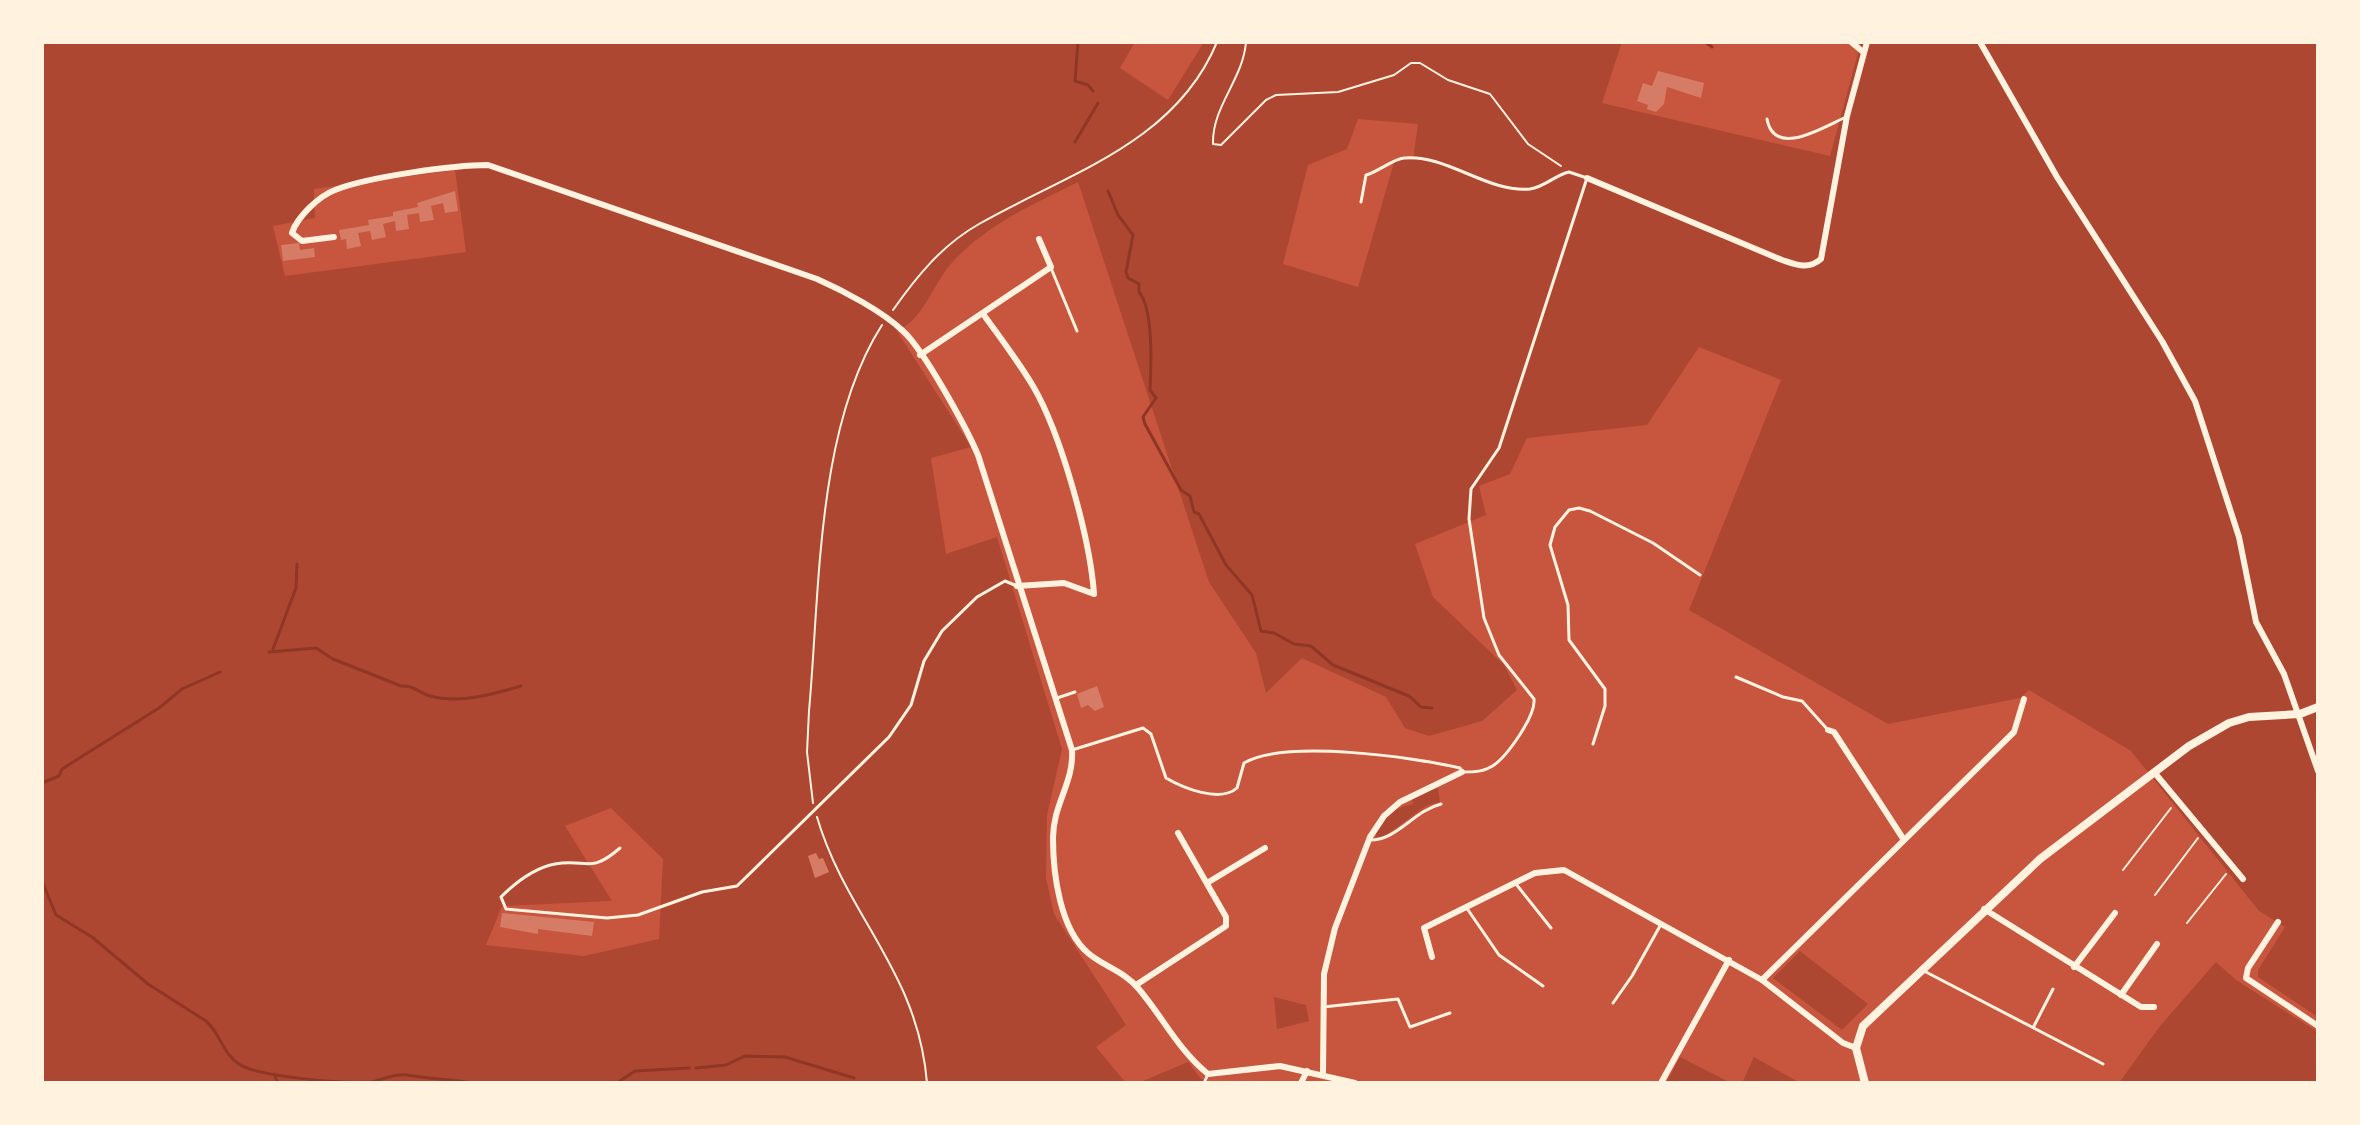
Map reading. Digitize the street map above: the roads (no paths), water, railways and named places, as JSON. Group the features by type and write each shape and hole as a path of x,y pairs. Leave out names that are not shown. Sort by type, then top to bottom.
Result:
{"street":[{"path":"1851,42 1862,51"},
{"path":"1587,178 1782,260 1810,266 1821,259 1847,116 1862,51 1867,42"},
{"path":"1980,42 2057,177 2162,341 2195,401 2239,537 2256,622 2284,674 2318,771"},
{"path":"334,237 302,241 292,233 299,220 334,190 460,165 488,165 808,276 850,295 904,332 967,429 1072,750 1073,773 1058,801 1053,842 1065,914 1075,940 1090,955 1136,985 1191,1059 1208,1074 1267,1066 1323,1074 1355,1083"},
{"path":"920,355 1051,267 1039,239"},
{"path":"983,314 1034,386 1052,427 1087,542 1094,594 1064,583 1017,586"},
{"path":"1762,980 2014,732 2024,699"},
{"path":"1865,1083 1856,1048 1863,1026 2040,859 2203,736 2249,717 2300,714 2318,707"},
{"path":"1828,730 1834,732 1904,840"},
{"path":"1323,1074 1323,1007 1329,947 1369,840 1384,816 1400,802 1462,772"},
{"path":"2154,772 2243,879"},
{"path":"1136,985 1226,926 1226,917 1178,833"},
{"path":"1207,883 1265,848"},
{"path":"1432,957 1424,928 1515,882 1544,870 1564,870 1762,980 1843,1043 1856,1048"},
{"path":"1984,909 2141,1007 2154,1007"},
{"path":"2074,967 2115,913"},
{"path":"2278,922 2246,971 2246,978 2318,1026"},
{"path":"2121,995 2157,944"},
{"path":"1661,1083 1729,960"},
{"path":"1301,1083 1307,1071"}],"lane":[{"path":"1767,119 1769,130 1777,137 1792,139 1847,116"},
{"path":"1072,750 1143,728 1151,734 1166,778 1181,787 1222,795 1237,788 1244,763 1292,750 1314,749 1434,762 1460,768 1462,772 1479,772 1496,764 1525,728 1535,705 1531,691 1499,655 1484,618 1469,519 1471,489 1499,448 1587,178 1569,172 1544,185 1513,188 1421,159 1401,158 1384,169 1366,175 1361,202"},
{"path":"1051,267 1077,331"},
{"path":"1593,744 1605,706 1605,689 1569,640 1568,605 1551,554 1555,527 1569,510 1579,508 1590,511 1653,543 1700,575"},
{"path":"620,848 605,861 589,866 557,863 534,872 515,883 501,897 506,909 607,918 638,915 702,892 737,886 889,737 911,705 924,661 942,631 977,597 1005,581 1017,586"},
{"path":"1736,677 1783,697 1802,701 1828,730"},
{"path":"1054,699 1075,692"},
{"path":"1369,840 1382,841 1429,807 1441,804"},
{"path":"1515,882 1551,928"},
{"path":"1465,906 1499,955 1543,986"},
{"path":"1613,1003 1662,923"},
{"path":"1920,969 2103,1064"},
{"path":"2034,1026 2053,989"},
{"path":"1323,1007 1398,999 1410,1027 1450,1013"},
{"path":"1204,1083 1208,1074"}],"waterway":[{"path":"1078,42 1075,81 1088,85 1093,91"},
{"path":"1705,42 1712,47"},
{"path":"1075,142 1098,103"},
{"path":"1108,191 1118,215 1133,235 1126,272 1128,278 1139,284 1147,312 1150,390 1156,398 1143,417 1145,424 1181,490 1190,496 1194,512 1199,514 1226,565 1252,595 1261,631 1274,633 1294,644 1311,646 1333,665 1409,696 1421,707 1432,708"},
{"path":"273,649 296,588 297,564"},
{"path":"269,652 316,648 333,659 441,698 477,697 521,686"},
{"path":"42,783 59,776 62,769 159,708 182,689 220,672"},
{"path":"42,881 56,915 92,937 148,984 206,1021 229,1055 249,1069 323,1081 371,1082 402,1075 471,1083"},
{"path":"696,1068 726,1065 745,1056 785,1057 854,1078"},
{"path":"617,1083 635,1071 689,1068"},
{"path":"274,1074 278,1083"}]}
